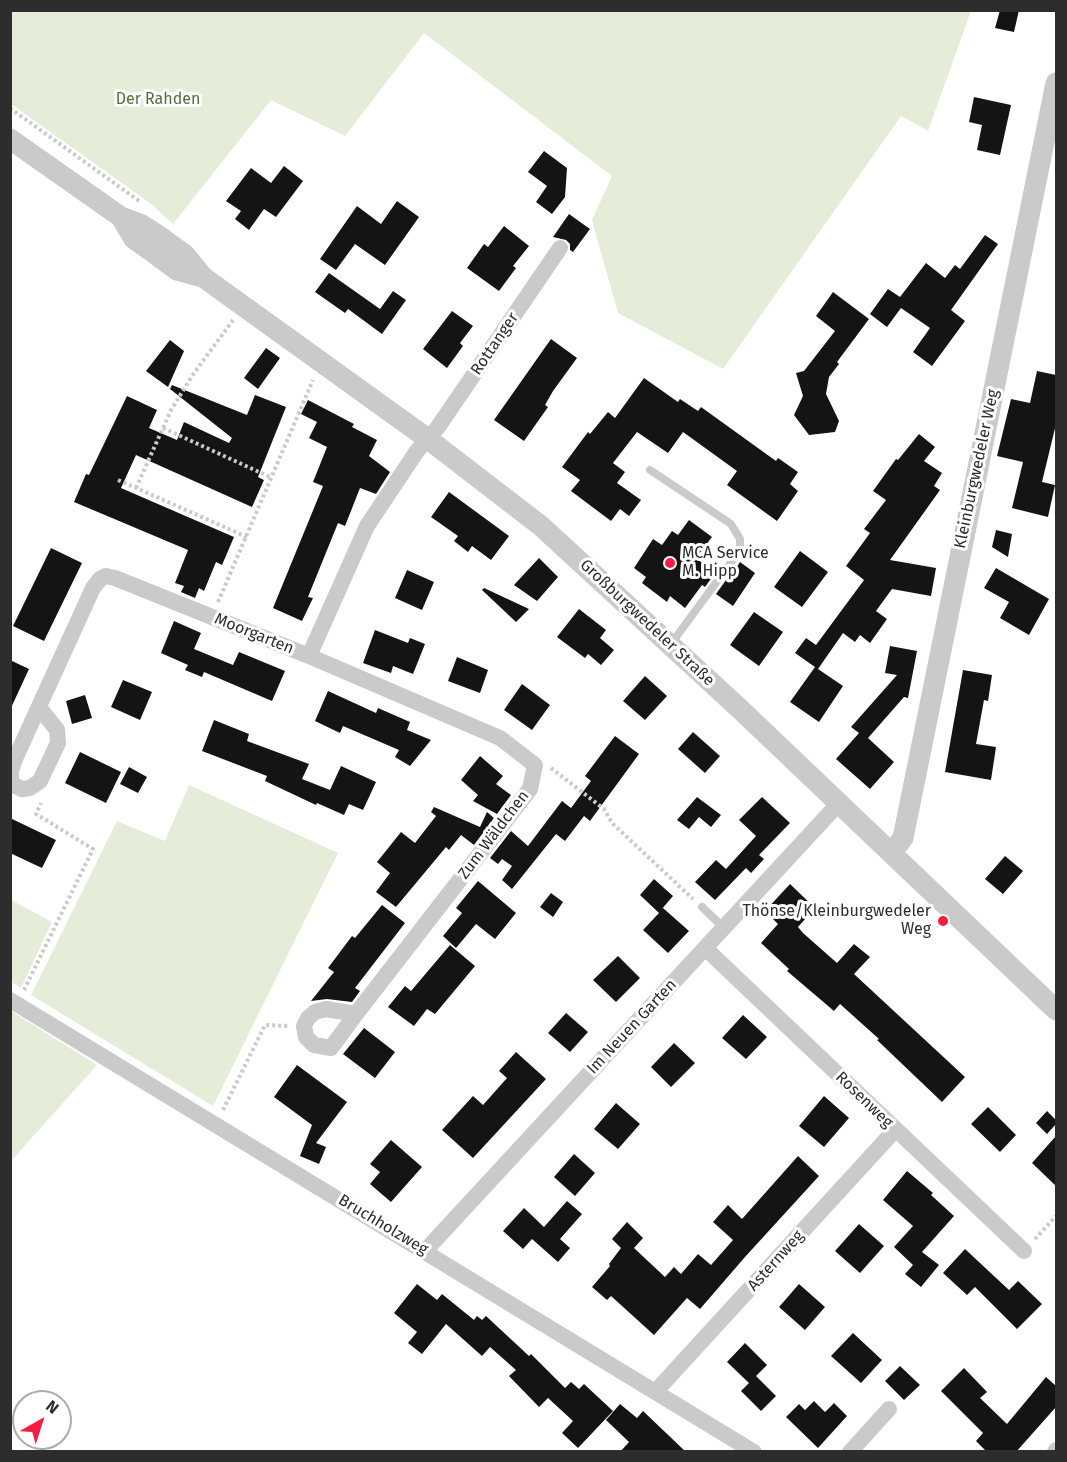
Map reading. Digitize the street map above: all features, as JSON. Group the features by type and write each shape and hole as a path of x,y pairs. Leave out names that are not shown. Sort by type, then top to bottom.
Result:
{"street":[{"name":"Kleinburgwedeler Weg","path":"891,852 903,838 1056,83"},
{"name":"Großburgwedeler Straße","path":"10,139 121,218 134,238 177,270 204,277 428,439 541,526 671,644 1056,1010"},
{"name":"Rottanger","path":"428,439 560,248"},
{"name":"Moorgarten","path":"39,707 93,588 100,579 106,576 309,656 366,526 417,451 428,439"},
{"path":"309,656 500,738 536,765"},
{"name":"Zum Wäldchen","path":"304,1026 306,1036 314,1046 331,1048 530,789 536,765"},
{"name":"Im Neuen Garten","path":"425,1251 839,803"},
{"name":"Rosenweg","path":"705,948 1024,1251"},
{"name":"Bruchholzweg","path":"14,1002 754,1452"},
{"path":"304,1026 315,1012 326,1009 356,1014"},
{"name":"Asternweg","path":"656,1391 895,1130"},
{"path":"850,1452 889,1409"}],"lane":[{"path":"650,470 731,524 740,539 740,550 671,644"},
{"path":"702,907 724,928"}],"path":[{"path":"10,108 147,206"},
{"path":"136,488 171,410 233,319"},
{"path":"211,617 313,379"},
{"path":"163,428 272,478"},
{"path":"118,480 247,537"},
{"path":"536,765 551,768 604,809 612,822 702,907"},
{"path":"14,1002 93,849 36,814 42,802 35,798"},
{"path":"217,1125 265,1025 304,1026"},
{"path":"1024,1251 1056,1216"}],"green space":[{"name":"Der Rahden","path":"11,10 971,11 928,131 901,116 723,369 618,313 592,220 612,176 424,33 345,136 271,100 173,224 150,203 11,104"},
{"path":"189,785 338,853 213,1106 31,995 117,821 165,841"},
{"path":"11,900 52,922 21,988 11,982"},
{"path":"11,1011 97,1065 11,1161"}],"building":[{"path":"1000,10 1019,10 1014,32 995,28"},
{"path":"974,97 1011,105 1000,155 977,150 982,125 969,122"},
{"path":"544,151 567,168 565,197 552,214 536,202 547,186 528,172"},
{"path":"284,166 303,181 276,217 264,209 249,230 235,219 241,211 226,201 251,168 271,183"},
{"path":"397,201 419,217 385,265 355,244 336,270 320,259 357,206 381,224"},
{"path":"569,214 590,229 573,252 566,240 553,237"},
{"path":"504,226 529,246 513,266 516,268 499,291 467,268 484,244 488,247"},
{"path":"985,235 998,244 951,310 965,321 932,366 913,352 930,328 901,308 887,327 870,314 888,289 900,297 926,263 945,278 955,265 960,269"},
{"path":"329,273 380,309 393,291 406,300 382,334 348,309 345,313 315,292"},
{"path":"833,292 869,319 837,362 839,364 829,377 826,394 839,421 835,432 809,435 794,415 803,396 796,373 804,371 835,331 816,316"},
{"path":"452,311 473,326 460,343 463,346 447,368 423,349"},
{"path":"551,339 577,358 553,391 545,405 548,407 524,441 494,420"},
{"path":"170,340 184,351 168,387 146,371"},
{"path":"266,348 280,358 258,389 244,378"},
{"path":"1037,371 1056,375 1056,424 1042,482 1055,485 1048,517 1012,508 1023,462 997,456 1011,399 1030,403"},
{"path":"644,378 678,402 680,399 698,411 701,407 776,461 778,458 798,472 790,484 798,491 777,521 727,485 737,471 683,432 668,453 637,432 613,463 625,472 617,483 641,500 629,516 620,509 611,521 571,491 580,480 562,467 588,432 590,434 608,412 615,418"},
{"path":"172,385 247,415 255,395 286,407 258,477 264,480 252,507 136,455 121,488 234,537 222,565 216,562 204,591 199,588 195,598 181,592 184,586 175,583 188,550 74,502 127,396 157,410 149,428 177,440 184,422 229,443 232,438 170,389"},
{"path":"308,400 354,424 352,427 377,440 369,456 390,472 376,494 360,488 345,526 338,523 308,597 313,598 302,621 273,608 323,486 313,482 327,447 309,438 317,422 301,414"},
{"path":"919,434 935,447 924,461 942,473 934,486 940,490 890,560 936,568 931,596 892,589 876,611 887,619 870,643 860,635 855,642 843,633 818,669 843,686 819,722 790,702 815,667 795,653 806,638 816,645 864,580 846,566 870,533 864,529 886,500 873,491 896,459 898,460"},
{"path":"449,492 509,536 491,560 472,546 468,552 454,541 458,536 431,517"},
{"name":"MCA Service M. Hipp","path":"689,520 712,537 696,558 715,573 705,587 702,585 685,608 670,596 667,602 642,583 646,577 634,568 653,539 662,545 672,531 678,535"},
{"path":"996,530 1012,534 1008,557 992,547"},
{"path":"51,548 82,563 44,641 13,626"},
{"path":"800,551 828,572 802,607 774,587"},
{"path":"539,558 558,577 537,601 514,585"},
{"path":"740,562 755,573 733,606 716,594"},
{"path":"996,568 1049,599 1029,635 1000,618 1009,602 984,588"},
{"path":"407,570 434,582 422,610 395,598"},
{"path":"484,588 529,609 516,622 482,590"},
{"path":"579,609 606,630 600,638 614,650 601,665 588,654 585,658 557,637"},
{"path":"754,612 783,632 759,666 730,645"},
{"path":"174,621 201,633 194,649 233,665 239,652 285,671 272,701 204,672 202,677 185,670 188,665 161,653"},
{"path":"375,630 408,643 410,638 425,644 413,674 393,666 391,673 363,663"},
{"path":"890,646 917,651 908,698 904,697 868,738 894,762 870,789 836,759 859,733 851,727 897,675 885,673"},
{"path":"457,657 488,670 480,693 448,681"},
{"path":"10,660 29,669 10,710"},
{"path":"963,670 992,675 988,701 984,700 976,744 996,747 991,780 945,772"},
{"path":"645,676 667,696 645,720 623,701"},
{"path":"123,680 152,692 140,720 111,707"},
{"path":"522,684 550,705 532,730 504,710"},
{"path":"328,691 376,713 378,708 410,722 407,730 431,740 410,766 395,757 399,750 343,726 340,733 315,721"},
{"path":"85,695 92,718 72,724 66,701"},
{"path":"214,720 249,734 247,741 309,764 302,779 330,790 341,766 376,782 363,810 349,804 344,815 317,803 316,805 265,781 267,776 202,751"},
{"path":"693,732 720,756 705,773 678,749"},
{"path":"615,736 639,754 590,821 584,816 565,841 556,834 512,889 502,880 512,866 502,859 498,864 490,858 511,831 528,846 562,801 571,808 591,781 585,776"},
{"path":"80,752 121,772 106,803 65,783"},
{"path":"480,756 503,776 496,784 511,795 497,814 473,801 478,795 461,780"},
{"path":"129,767 147,777 138,793 120,784"},
{"path":"697,797 721,815 711,827 699,817 689,829 677,820"},
{"path":"762,797 790,823 759,855 764,859 751,873 746,868 715,900 695,882 716,860 726,869 756,836 739,820"},
{"path":"434,807 480,827 487,812 494,818 474,845 461,835 449,850 446,847 396,907 376,892 390,873 377,862 401,832 415,843 436,816 431,812"},
{"path":"10,818 56,840 42,868 10,853"},
{"path":"1005,856 1023,871 1003,894 985,879"},
{"path":"654,879 673,896 661,910 663,908 689,931 668,953 643,930 659,913 640,895"},
{"path":"478,881 516,913 495,939 476,924 456,948 443,936 462,913 456,908"},
{"path":"790,884 815,908 798,927 803,933 837,963 854,944 870,957 854,974 965,1077 942,1102 840,1004 834,1011 787,971 789,969 761,943 778,924 765,911"},
{"path":"551,893 563,902 553,917 540,907"},
{"path":"382,905 405,923 355,988 360,991 352,1002 327,999 311,1001 334,972 328,968 352,936 355,938"},
{"path":"450,945 475,966 435,1014 427,1009 414,1026 388,1007 405,986 411,991"},
{"path":"618,956 640,978 616,1002 593,980"},
{"path":"566,1013 588,1032 570,1052 548,1033"},
{"path":"743,1015 767,1037 746,1059 722,1038"},
{"path":"364,1028 395,1052 375,1078 343,1054"},
{"path":"674,1043 695,1063 671,1087 651,1067"},
{"path":"516,1052 546,1079 473,1158 442,1130 473,1096 483,1105 507,1078 499,1071"},
{"path":"297,1065 347,1102 316,1143 326,1147 319,1164 300,1156 312,1125 274,1097"},
{"path":"824,1096 849,1118 824,1147 799,1126"},
{"path":"616,1103 640,1124 618,1149 594,1129"},
{"path":"988,1107 1016,1135 1000,1152 971,1124"},
{"path":"1047,1111 1056,1120 1056,1124 1047,1134 1036,1123"},
{"path":"1056,1136 1056,1186 1032,1163"},
{"path":"391,1140 422,1167 391,1202 370,1184 380,1172 370,1164"},
{"path":"574,1154 595,1173 575,1196 554,1177"},
{"path":"798,1156 819,1176 700,1309 687,1298 654,1335 611,1296 607,1300 592,1287 610,1266 609,1264 621,1248 612,1239 627,1222 643,1238 634,1248 665,1277 674,1267 681,1274 698,1254 711,1265 733,1240 713,1222 728,1205 742,1219"},
{"path":"907,1171 933,1193 931,1195 954,1216 922,1252 939,1265 921,1287 905,1274 913,1265 894,1247 913,1226 883,1200"},
{"path":"567,1201 582,1214 560,1239 570,1248 558,1262 532,1239 523,1249 503,1231 524,1208 544,1227"},
{"path":"859,1224 884,1246 860,1273 835,1251"},
{"path":"965,1249 1009,1290 1018,1281 1042,1304 1017,1329 975,1287 967,1295 943,1273"},
{"path":"417,1284 437,1300 442,1294 474,1320 477,1316 482,1320 486,1316 529,1356 531,1354 565,1388 571,1382 579,1389 584,1384 613,1411 578,1448 562,1433 573,1421 548,1398 539,1407 509,1376 516,1370 490,1347 482,1356 446,1324 422,1354 408,1343 417,1332 394,1313"},
{"path":"799,1284 825,1307 805,1330 779,1307"},
{"path":"853,1333 882,1360 861,1383 831,1356"},
{"path":"745,1343 767,1365 756,1376 776,1396 761,1411 741,1391 749,1383 727,1362"},
{"path":"900,1366 920,1385 904,1400 885,1381"},
{"path":"964,1368 987,1392 980,1398 1007,1424 1046,1377 1056,1386 1056,1407 1016,1452 987,1452 976,1441 983,1433 941,1391"},
{"path":"814,1401 825,1412 834,1403 847,1416 818,1448 786,1417 799,1404 805,1410"},
{"path":"620,1404 637,1418 643,1411 686,1452 620,1452 629,1442 606,1420"}],"place":[{"name":"MCA Service M. Hipp","path":"670,563"},
{"name":"Thönse/Kleinburgwedeler Weg","path":"943,921"}]}
